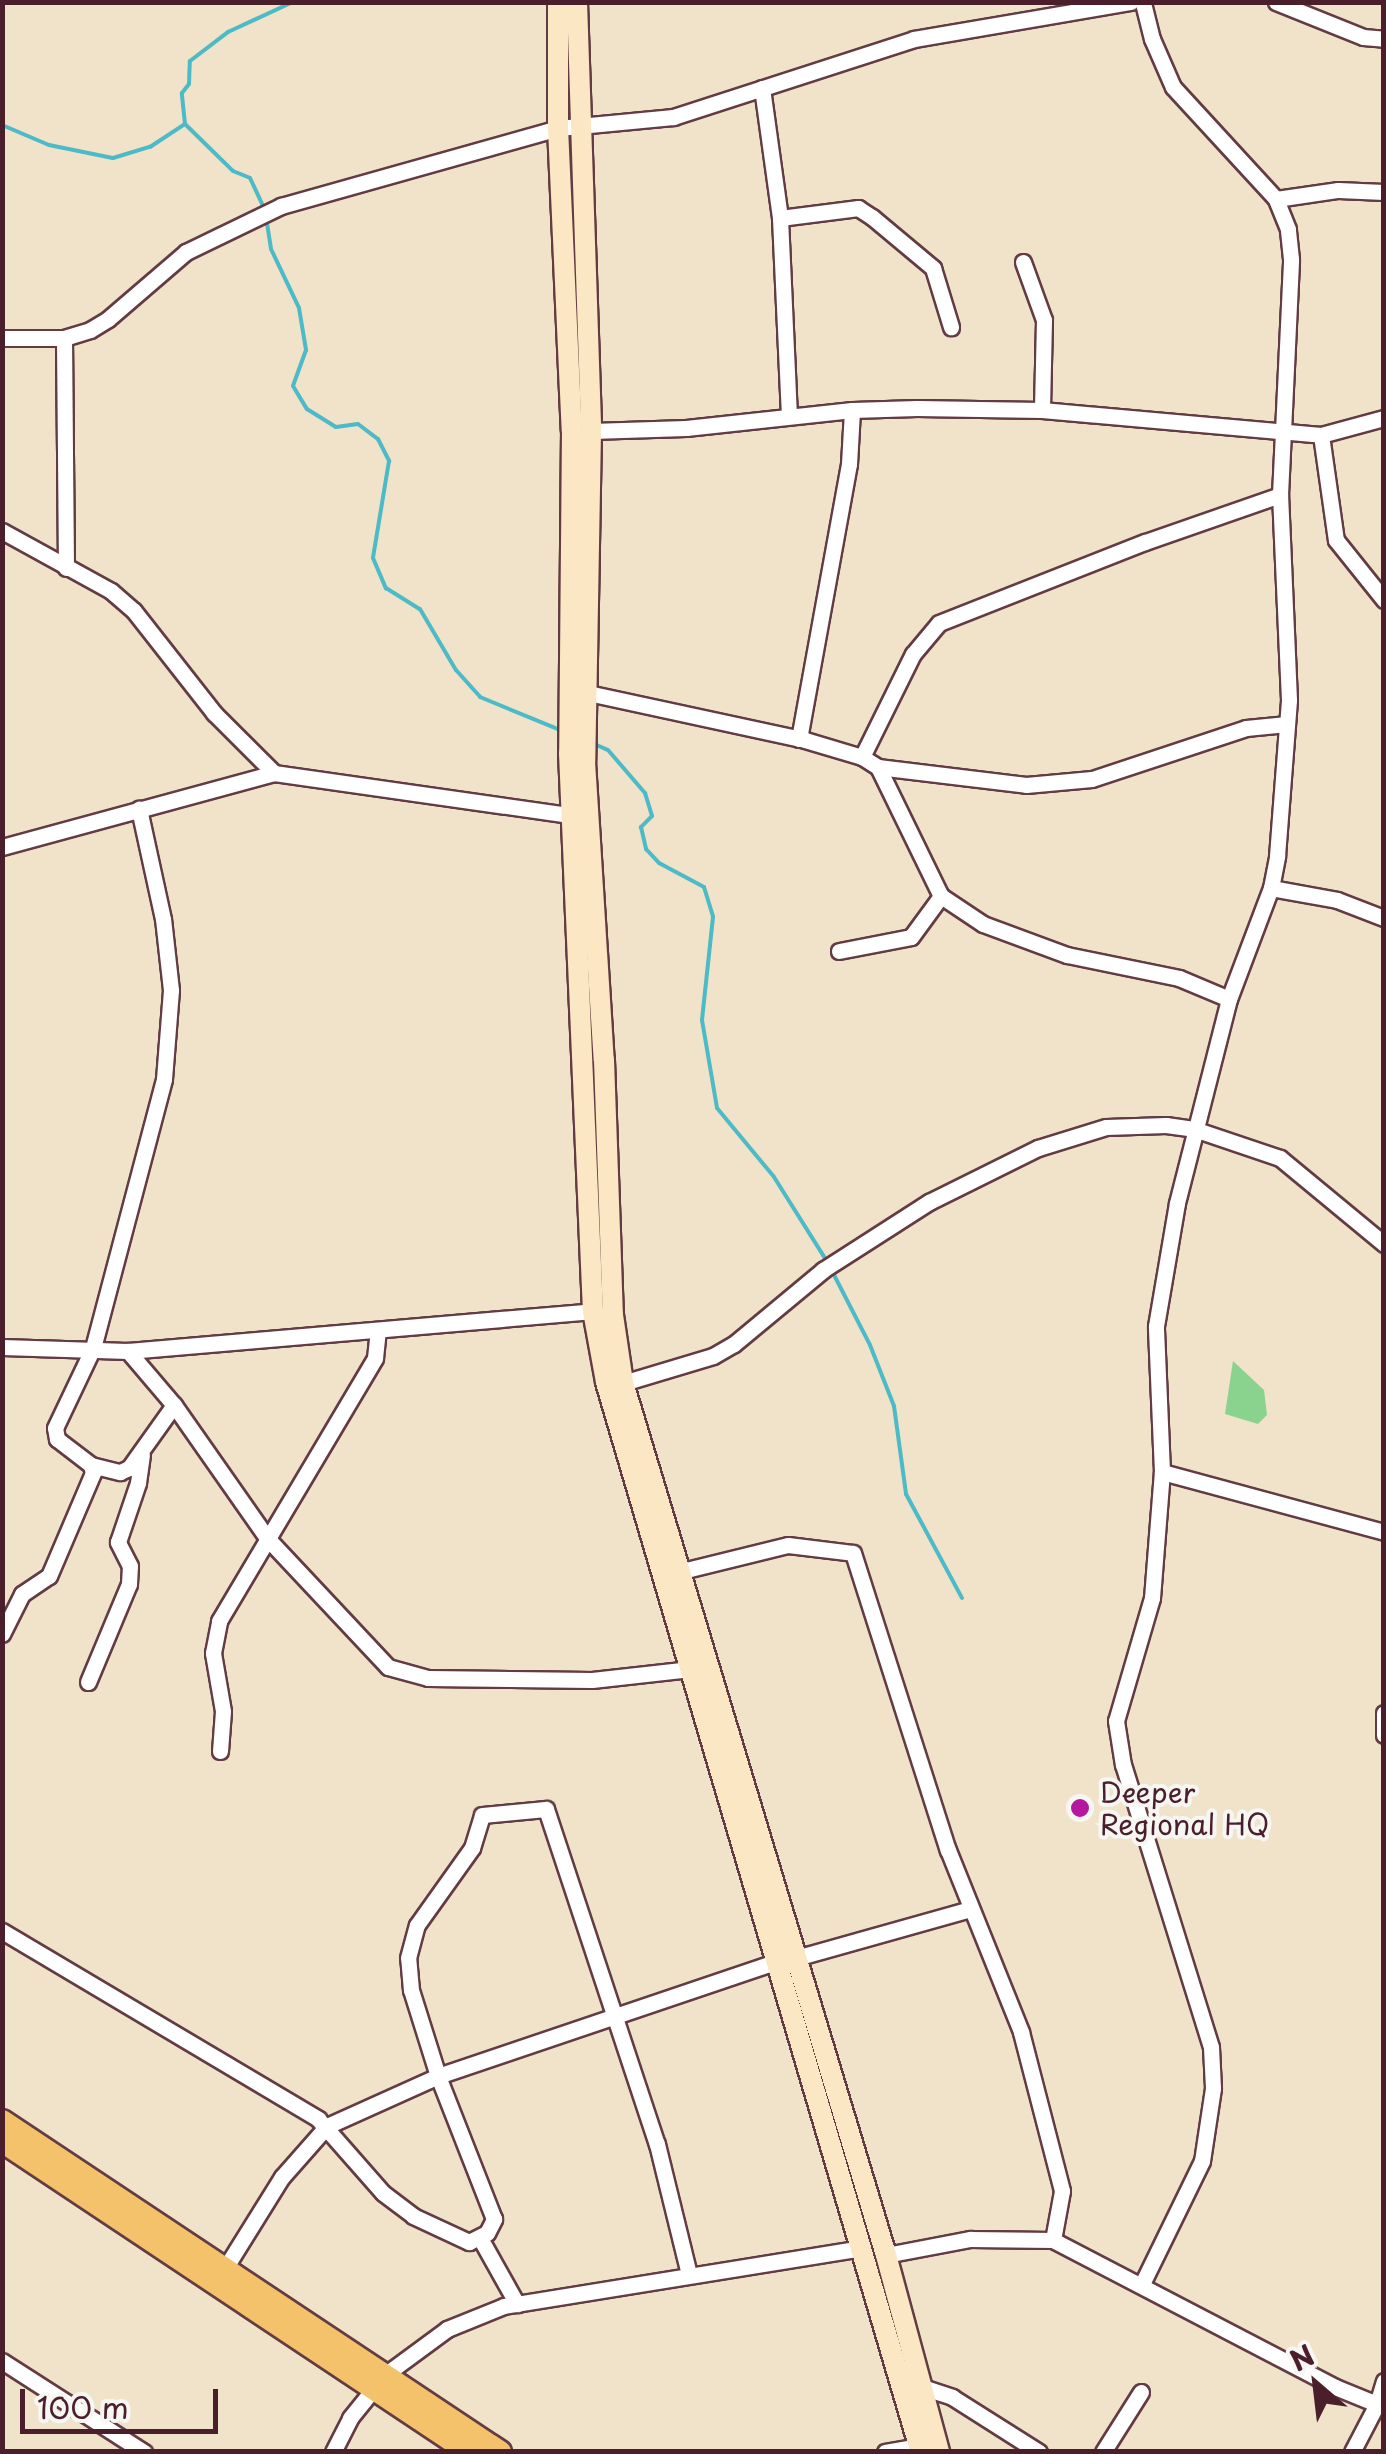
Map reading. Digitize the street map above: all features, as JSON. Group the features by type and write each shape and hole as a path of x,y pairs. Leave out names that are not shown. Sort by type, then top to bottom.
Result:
{"main road":[{"path":"558,2 558,128 581,622 588,693 580,716"},
{"path":"577,2 591,431 574,816 613,1315 623,1383 734,1784 826,2091 886,2256 922,2387 927,2450"},
{"path":"577,758 594,1060 593,1312 606,1382 690,1669 734,1784"},
{"path":"826,2091 862,2248 927,2450"},
{"path":"2,2121 224,2270 469,2452"},
{"path":"2,2141 378,2384 500,2452"}],"street":[{"path":"2,338 64,338 108,320 186,252 238,223 280,206 558,128 673,117 914,39 1131,2"},
{"path":"1142,2284 1202,2161 1213,2088 1206,2020 1123,1765 1116,1721 1152,1598 1162,1472 1156,1326 1194,1129 1229,999 1271,888 1287,724 1280,495 1291,259 1288,229 1276,199 1174,87 1152,38 1143,2"},
{"path":"1276,2 1363,36 1384,39"},
{"path":"762,88 780,218 789,416"},
{"path":"1276,199 1338,190 1384,192"},
{"path":"780,218 858,208 872,217 933,268 951,328"},
{"path":"1023,262 1044,320 1042,410"},
{"path":"64,338 66,568"},
{"path":"591,431 686,428 852,410 1042,410 1321,435 1384,418"},
{"path":"799,739 849,464 852,410"},
{"path":"1321,435 1336,540 1384,600"},
{"path":"862,757 913,654 939,624 1145,542 1280,495"},
{"path":"2,530 110,591 134,612 214,713 274,773"},
{"path":"588,693 799,739 862,757 878,767 1026,785 1068,784 1246,728 1287,724"},
{"path":"878,767 941,896 983,924 1067,955 1179,978 1229,999"},
{"path":"2,847 274,773 574,816"},
{"path":"139,809 163,919 171,990 164,1078 94,1348 55,1428 57,1439 91,1465 120,1472 142,1455 174,1405"},
{"path":"1271,888 1336,900 1384,918"},
{"path":"840,951 912,936 941,896"},
{"path":"623,1383 694,1363 734,1344 823,1270 928,1202 1038,1148 1106,1128 1166,1125 1194,1129 1292,1164 1384,1244"},
{"path":"2,1347 128,1352 593,1312"},
{"path":"220,1751 223,1711 213,1653 219,1621 375,1358 378,1331"},
{"path":"128,1352 174,1405 267,1538 388,1667 428,1678 592,1680 690,1669"},
{"path":"88,1682 129,1584 130,1566 118,1542 138,1483 142,1455"},
{"path":"2,1634 22,1594 49,1576 93,1473 91,1465"},
{"path":"1162,1472 1384,1532"},
{"path":"678,1572 788,1545 854,1552 970,1909 1021,2032 1062,2190 1053,2240"},
{"path":"1384,1713 1384,1736"},
{"path":"2,1931 328,2126 354,2164 413,2216 468,2242 480,2238 493,2226 492,2212 438,2076 411,1990 408,1958 417,1925 472,1848 482,1815 546,1809 612,2018 657,2144 689,2274"},
{"path":"224,2270 282,2177 328,2126 438,2076 786,1960 970,1909"},
{"path":"480,2238 517,2304"},
{"path":"886,2256 970,2239 1053,2240 1335,2386 1380,2405"},
{"path":"333,2452 350,2418 378,2384 448,2330 517,2304 862,2248"},
{"path":"2,2361 144,2452"},
{"path":"1352,2452 1380,2405 1384,2381"},
{"path":"922,2387 952,2397 1040,2452"},
{"path":"1103,2452 1141,2392"},
{"path":"885,2452 927,2450"}],"green space":[{"path":"1233,1361 1264,1390 1267,1415 1258,1424 1225,1414"}],"waterway":[{"path":"2,125 49,145 113,158 150,147 185,124 182,93 189,84 190,61 228,32 293,2"},
{"path":"185,124 233,171 250,178 264,208"},
{"path":"266,217 271,249 299,308 306,350 293,386 307,409 336,427 358,424 378,439 389,461 373,558 386,588 420,609 456,670 480,697 560,730"},
{"path":"592,743 608,750 645,793 652,816 641,827 646,849 659,863 704,887 713,917 702,1020 717,1108 774,1177 828,1263"},
{"path":"832,1271 870,1345 894,1406 906,1494 962,1598"}],"place":[{"name":"Deeper Regional HQ","path":"1080,1808"}]}
